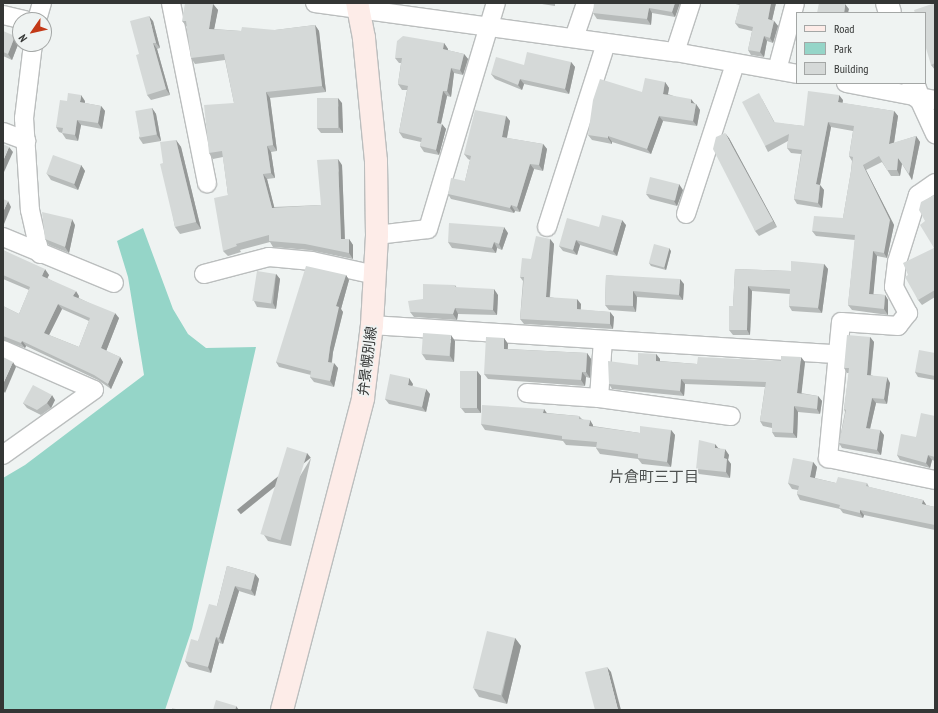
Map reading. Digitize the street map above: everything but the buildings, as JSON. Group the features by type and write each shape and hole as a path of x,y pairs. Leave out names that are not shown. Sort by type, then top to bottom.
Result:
{"main road":[{"name":"弁景幌別線","path":"282,710 363,398 372,325 377,235 376,161 364,38 358,6"}],"street":[{"path":"171,3 208,183"},
{"path":"315,3 358,6 490,27 675,52 796,74"},
{"path":"377,235 428,229 496,3"},
{"path":"574,38 586,3"},
{"path":"675,52 691,3"},
{"path":"777,70 795,3"},
{"path":"547,227 606,43"},
{"path":"32,52 26,97 26,141 30,210 40,254"},
{"path":"686,214 735,64"},
{"path":"854,84 922,93 935,134"},
{"path":"3,132 26,141"},
{"path":"935,183 918,195 897,262 894,287 908,313 898,326 841,322 828,458 935,480"},
{"path":"3,237 40,254 114,283"},
{"path":"204,274 269,257 312,261 374,275"},
{"path":"372,325 838,354"},
{"path":"599,398 603,340"},
{"path":"3,350 94,390 3,455"},
{"path":"527,393 599,398 731,416"}],"green space":[{"path":"143,228 173,309 188,334 206,348 256,347 192,629 165,710 3,710 3,478 25,465 144,375 128,277 117,241"}],"district":[{"name":"片倉町三丁目","path":"654,477"}]}
